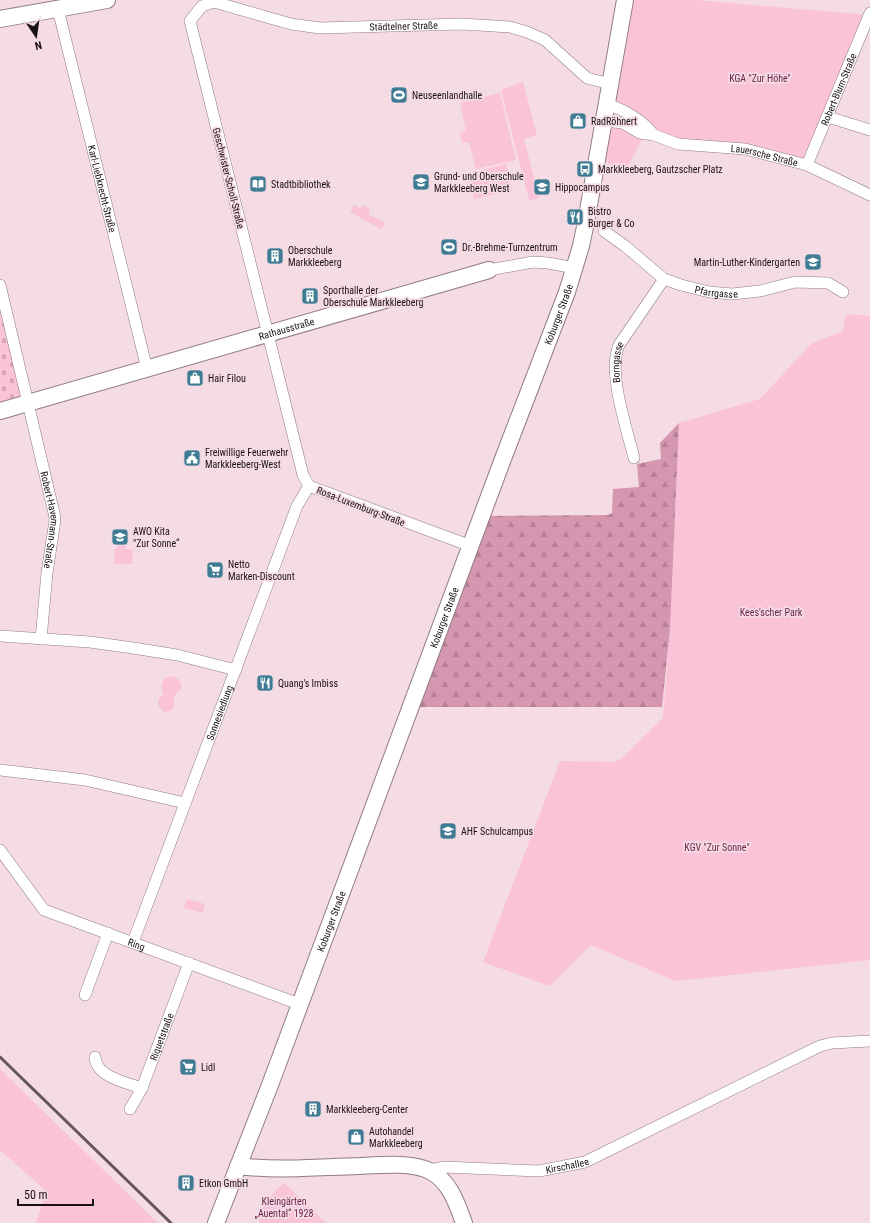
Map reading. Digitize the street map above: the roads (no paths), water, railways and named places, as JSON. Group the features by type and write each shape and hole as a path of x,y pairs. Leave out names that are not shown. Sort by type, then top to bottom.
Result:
{"main road":[{"path":"0,19 107,0"},
{"name":"Koburger Straße","path":"216,1223 575,268 586,222 625,0"},
{"name":"Rathausstraße","path":"0,411 490,270"},
{"name":"Kirschallee","path":"238,1166 264,1169 395,1165 430,1170"},
{"path":"430,1170 442,1180 449,1189 464,1223"}],"street":[{"name":"Städtelner Straße","path":"190,21 202,6 214,2 291,24 312,27 462,24 510,27 527,32 545,40 587,78 610,84"},
{"name":"Karl-Liebknecht-Straße","path":"58,9 147,369"},
{"name":"Robert-Blum-Straße","path":"807,165 870,13"},
{"name":"Geschwister-Scholl-Straße","path":"190,21 268,335"},
{"name":"Lauersche Straße","path":"607,104 632,115 646,124 654,135"},
{"path":"828,117 870,130"},
{"name":"Lauersche Straße","path":"604,121 622,123 640,133 654,135 678,144 745,149 807,165 870,195"},
{"name":"Pfarrgasse","path":"604,231 625,246 664,279 708,292 732,294 760,292 795,282 828,282 843,292"},
{"name":"Rathausstraße","path":"490,270 533,262 575,268"},
{"name":"Borngasse","path":"634,458 615,377 615,353 664,279"},
{"name":"Robert-Havemann-Straße","path":"0,285 49,484 55,520 47,572 41,639"},
{"name":"Rosa-Luxemburg-Straße","path":"268,335 303,474 309,486 471,546"},
{"name":"Sonnesiedlung","path":"133,942 281,552 297,506 309,486"},
{"path":"0,636 90,642 155,651 236,670"},
{"path":"0,770 85,780 186,803"},
{"name":"Ring","path":"0,850 44,910 299,1004"},
{"path":"84,995 108,933"},
{"name":"Riquetstraße","path":"130,1109 142,1088 189,963"},
{"name":"Kirschallee","path":"430,1170 443,1167 539,1171 585,1162 820,1046 832,1043 870,1041"},
{"path":"95,1057 100,1068 111,1078 142,1088"}],"railway":[{"path":"0,1057 171,1223"}],"place":[{"name":"Neuseenlandhalle","path":"399,95"},
{"name":"RadRöhnert","path":"578,121"},
{"name":"Markkleeberg, Gautzscher Platz","path":"585,169"},
{"name":"Grund- und Oberschule Markkleeberg West","path":"421,182"},
{"name":"Stadtbibliothek","path":"258,184"},
{"name":"Hippocampus","path":"542,187"},
{"name":"Bistro Burger & Co","path":"575,217"},
{"name":"Dr.-Brehme-Turnzentrum","path":"449,247"},
{"name":"Oberschule Markkleeberg","path":"275,256"},
{"name":"Martin-Luther-Kindergarten","path":"813,262"},
{"name":"Sporthalle der Oberschule Markkleeberg","path":"310,296"},
{"name":"Hair Filou","path":"195,378"},
{"name":"Freiwillige Feuerwehr Markkleeberg-West","path":"192,458"},
{"name":"AWO Kita \"Zur Sonne“","path":"120,537"},
{"name":"Netto Marken-Discount","path":"215,570"},
{"name":"Quang's Imbiss","path":"265,683"},
{"name":"AHF Schulcampus","path":"448,831"},
{"name":"Lidl","path":"188,1067"},
{"name":"Markkleeberg-Center","path":"313,1109"},
{"name":"Autohandel Markkleeberg","path":"356,1137"},
{"name":"Etkon GmbH","path":"186,1183"}],"park label":[{"name":"KGA \"Zur Höhe\"","path":"760,78"},
{"name":"Kees'scher Park","path":"771,612"},
{"name":"KGV \"Zur Sonne\"","path":"717,847"},
{"name":"Kleingärten „Auental“ 1928","path":"284,1206"}]}
